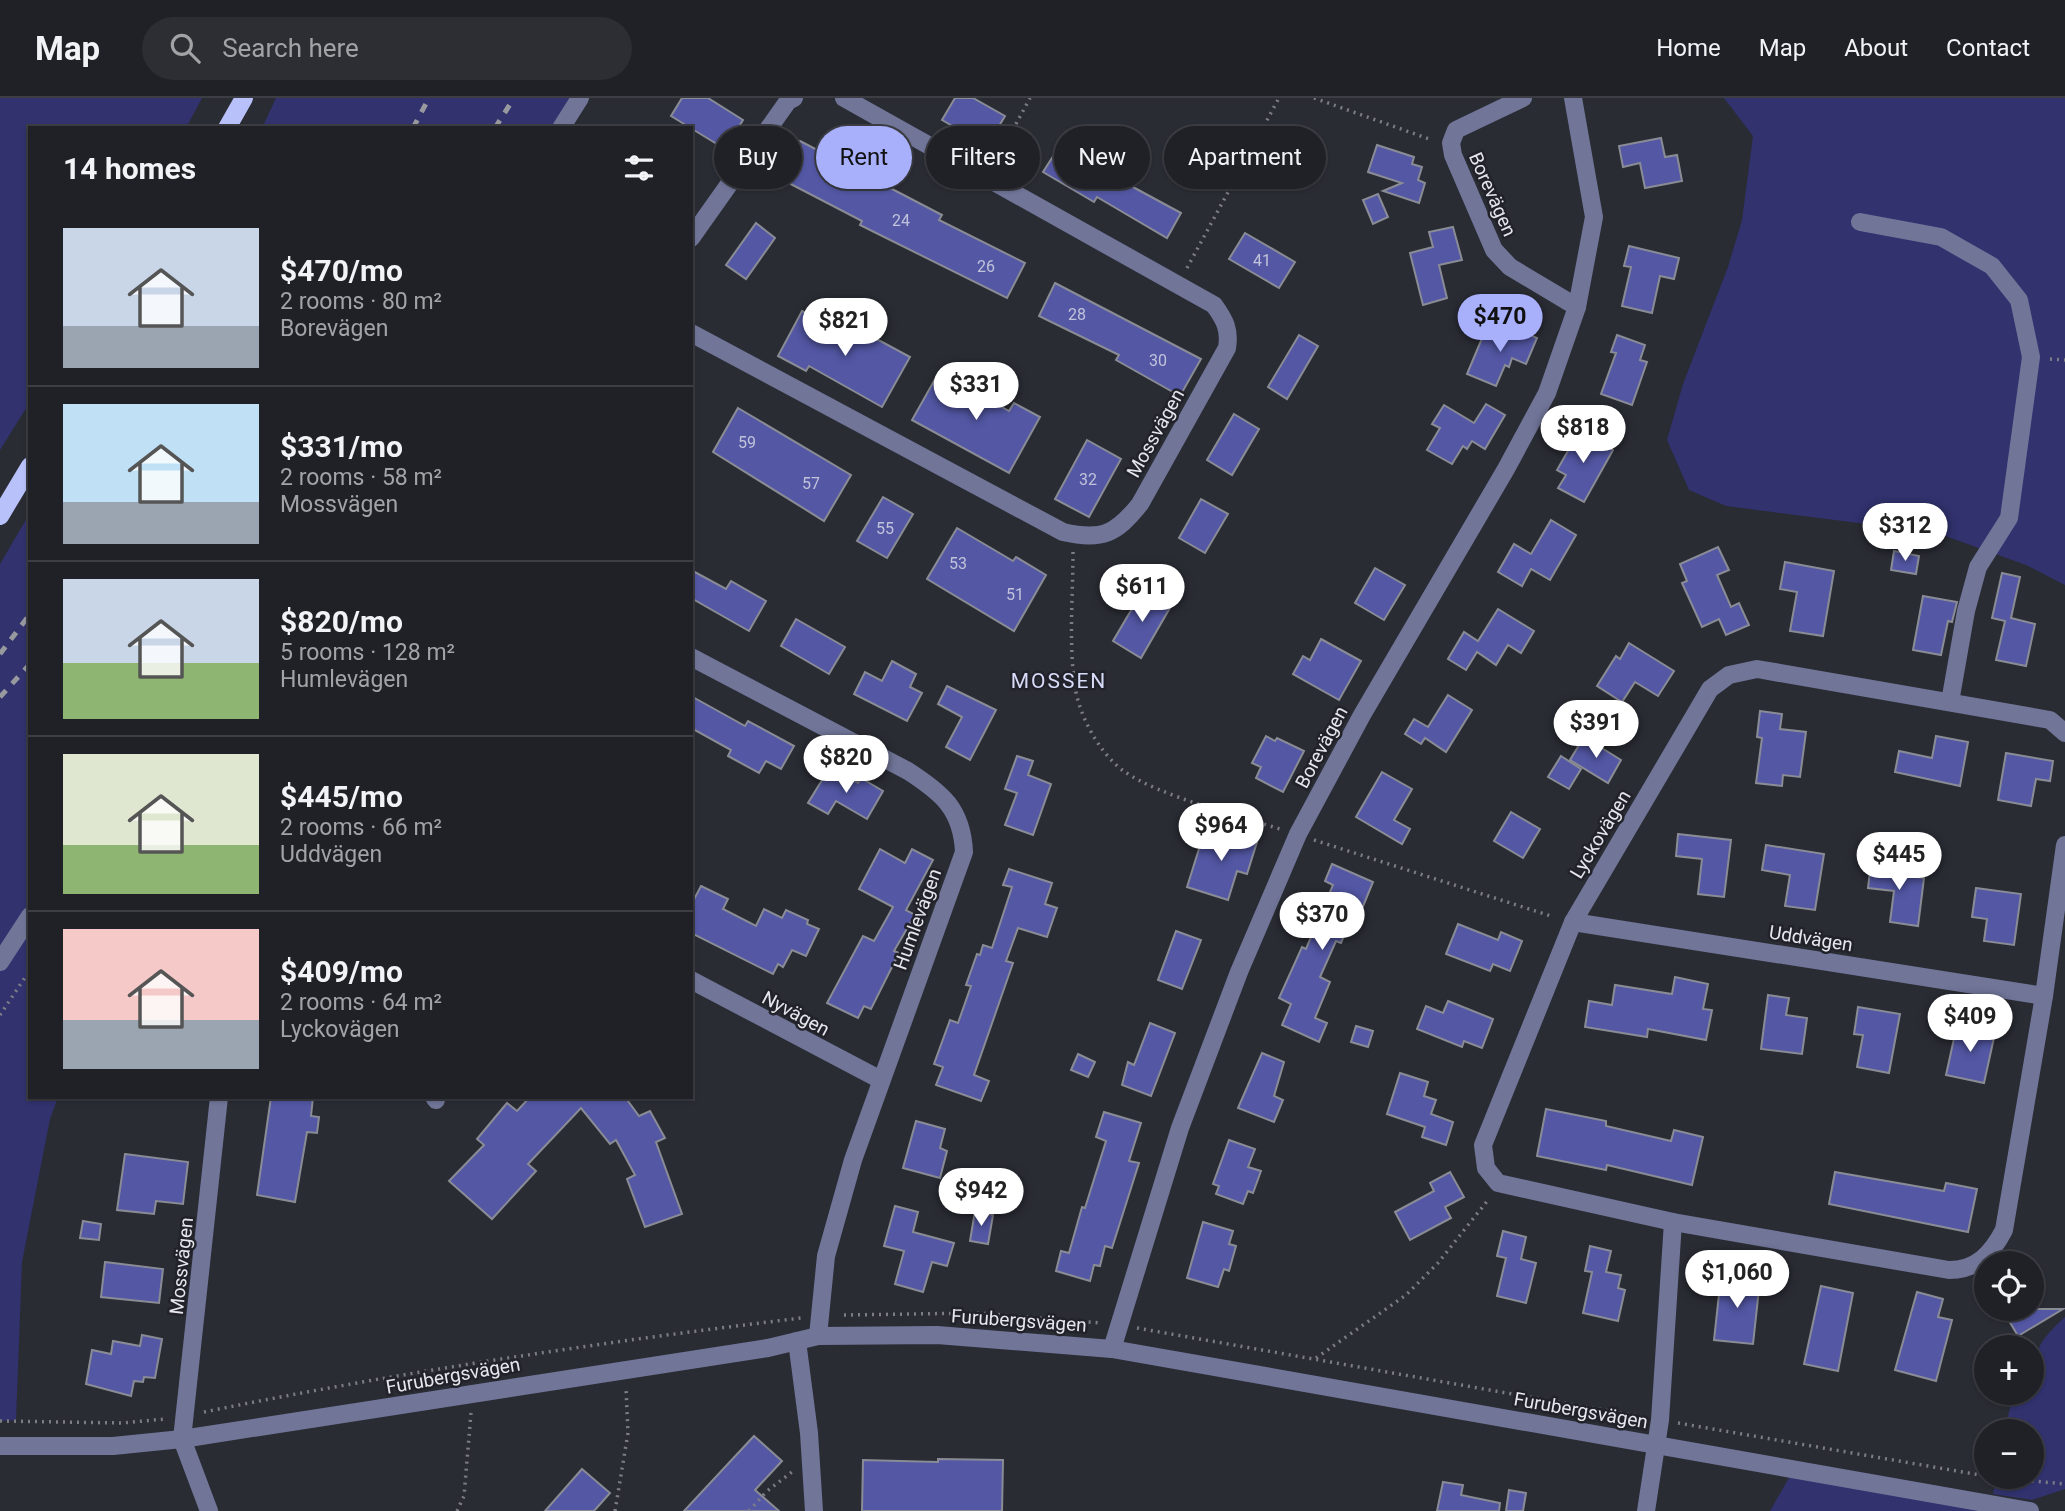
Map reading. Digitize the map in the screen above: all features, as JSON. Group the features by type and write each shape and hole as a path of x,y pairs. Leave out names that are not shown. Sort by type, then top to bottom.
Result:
{"main road":[{"path":"228,126 244,98"},
{"path":"0,516 28,469"}],"street":[{"path":"562,126 580,98"},
{"path":"693,235 788,101 794,98"},
{"name":"Mossvägen","path":"844,98 926,142"},
{"name":"Borevägen","path":"1523,98 1456,130 1451,143 1452,155 1494,250 1517,272 1577,307"},
{"name":"Borevägen","path":"1112,1349 1180,1128 1239,972 1298,834 1362,715 1506,470 1546,393 1577,307 1594,217 1573,98"},
{"name":"Mossvägen","path":"693,333 988,493 1072,534 1102,535 1123,526 1140,504 1227,348 1229,334 1214,306 1011,189"},
{"path":"1860,222 1941,237 1992,266 2019,300 2031,357 2009,518 1978,566 1966,611 1950,702"},
{"name":"Humlevägen","path":"693,658 908,771 936,790 951,807 963,830 964,852 853,1160 826,1256 818,1336"},
{"name":"Lyckovägen","path":"1498,1182 1486,1168 1483,1145 1573,922 1710,689 1729,675 1757,669 2050,720 2065,733"},
{"path":"1498,1182 1673,1222 1949,1270 1961,1270 1975,1264 1993,1252 2004,1230 2044,996 2065,845"},
{"path":"0,962 28,919"},
{"name":"Uddvägen","path":"1573,922 2044,996"},
{"name":"Nyvägen","path":"693,981 881,1080"},
{"name":"Mossvägen","path":"182,1439 219,1099"},
{"path":"1646,1511 1660,1420 1673,1222"},
{"name":"Furubergsvägen","path":"0,1446 113,1446 182,1439 623,1370 818,1336 990,1337 1112,1349 2030,1511"},
{"path":"797,1341 811,1457 814,1511"},
{"path":"182,1439 209,1511"}],"path":[{"path":"1015,126 1030,98"},
{"path":"1178,285 1279,98"},
{"path":"1314,98 1431,140 1451,143"},
{"path":"1072,534 1074,681 1082,711 1108,756 1122,770 1147,783 1298,834 1573,922"},
{"path":"0,1015 28,973"},
{"path":"1316,1358 1395,1303 1438,1263 1474,1219 1498,1182"},
{"path":"0,1420 122,1423 185,1416 295,1394 436,1371 820,1317 883,1312 979,1313 1120,1325 1974,1475"},
{"path":"615,1511 628,1433 623,1370"},
{"path":"457,1511 464,1496 471,1436 468,1394"},
{"path":"749,1511 766,1492 811,1457"},
{"path":"2044,1482 2065,1484"}],"shaded area":[{"path":"0,98 202,98 187,126 28,126 28,405 0,450"},
{"path":"276,98 579,98 561,126 263,126"},
{"path":"1724,98 2065,98 2065,585 2026,565 1937,533 1726,506 1689,490 1667,440 1683,384 1728,267 1742,220 1753,136"},
{"path":"28,516 28,1099 57,1099 50,1119 22,1262 16,1420 0,1421 0,564"},
{"path":"2065,1317 2065,1489 2032,1500 1993,1494 1994,1489 2044,1489 2044,1419 2007,1419 2011,1405 2044,1405 2044,1339"},
{"path":"1794,1469 2025,1508 2041,1511 1770,1511"}],"building":[{"path":"682,98 708,98 743,120 739,126 714,126 714,142 693,129 693,126 687,126 671,116"},
{"path":"955,98 973,98 1005,116 999,126 952,126 942,120"},
{"path":"1661,138 1665,157 1677,155 1682,181 1645,188 1640,163 1623,167 1619,146"},
{"path":"802,142 816,149 816,189 892,189 942,215 939,220 1025,263 1007,298 860,225 862,221 800,189"},
{"path":"1377,145 1414,157 1412,164 1422,167 1418,180 1425,183 1419,203 1383,191 1402,183 1368,172"},
{"path":"1054,155 1054,178 1043,172"},
{"path":"1072,189 1137,189 1181,213 1167,238 1097,197 1094,202"},
{"path":"1378,194 1388,217 1373,224 1363,200"},
{"path":"756,223 775,238 746,279 726,265"},
{"path":"1453,227 1462,260 1439,265 1447,298 1423,305 1410,253 1433,247 1429,232"},
{"path":"1245,233 1295,262 1279,288 1229,259"},
{"path":"1629,246 1679,258 1674,279 1660,276 1652,313 1622,306 1631,267 1624,266"},
{"path":"1055,283 1201,359 1180,396 1116,360 1119,355 1039,316"},
{"path":"802,311 857,341 862,331 910,357 882,407 809,366 806,371 778,356"},
{"path":"1492,326 1514,335 1516,329 1537,338 1526,364 1512,358 1509,367 1505,365 1496,386 1467,374 1483,336 1488,337"},
{"path":"1299,335 1318,346 1287,399 1268,387"},
{"path":"1617,335 1645,345 1640,360 1647,362 1632,405 1601,394 1616,353 1611,352"},
{"path":"939,372 1009,411 1014,403 1040,417 1009,473 912,420"},
{"path":"1486,404 1505,415 1485,449 1472,441 1467,449 1463,446 1452,464 1427,450 1440,428 1432,424 1444,405 1474,423"},
{"path":"738,408 851,475 824,521 713,452"},
{"path":"1234,414 1259,429 1232,475 1207,460"},
{"path":"1580,430 1613,450 1584,502 1558,488 1566,475 1557,470"},
{"path":"1087,440 1121,459 1089,517 1055,499"},
{"path":"883,497 913,514 887,558 857,541"},
{"path":"1201,499 1228,514 1205,553 1179,538"},
{"path":"1551,520 1576,535 1550,580 1531,569 1522,586 1498,572 1514,544 1531,554"},
{"path":"957,528 1013,561 1016,557 1046,575 1014,631 927,579"},
{"path":"1718,547 1729,570 1717,575 1731,607 1739,603 1749,625 1726,635 1719,619 1702,627 1682,583 1687,581 1680,564"},
{"path":"1894,551 1919,556 1916,574 1891,570"},
{"path":"1785,562 1834,571 1823,636 1790,631 1797,592 1780,589"},
{"path":"1375,568 1405,585 1384,620 1355,603"},
{"path":"693,571 726,589 731,581 766,601 749,631 693,599"},
{"path":"2002,573 2020,577 2011,618 2035,624 2026,666 1996,660 2005,621 1992,618"},
{"path":"1143,590 1171,606 1141,658 1113,641"},
{"path":"1923,596 1957,602 1952,622 1948,621 1941,655 1913,650"},
{"path":"1498,609 1534,631 1521,653 1508,645 1496,665 1477,652 1466,670 1448,659 1464,632 1478,641"},
{"path":"796,619 845,647 829,674 781,646"},
{"path":"1321,639 1361,661 1339,700 1293,674 1303,656 1310,660"},
{"path":"1629,643 1674,671 1658,696 1635,682 1622,702 1597,686 1616,656 1620,659"},
{"path":"892,661 916,674 910,687 922,693 907,721 854,694 865,672 882,681"},
{"path":"947,686 996,710 970,760 946,747 962,717 938,704"},
{"path":"1448,695 1472,710 1446,752 1425,738 1421,744 1405,734 1414,719 1428,727"},
{"path":"693,697 745,726 748,721 794,746 781,769 766,761 759,773 728,756 731,750 693,729"},
{"path":"1760,711 1782,714 1780,729 1806,732 1800,777 1783,775 1782,786 1756,783 1762,738 1757,737"},
{"path":"1266,736 1275,741 1277,738 1304,751 1283,792 1256,778 1261,767 1252,763"},
{"path":"1936,736 1968,742 1960,786 1895,772 1899,751 1932,758"},
{"path":"1584,737 1621,760 1608,783 1570,760"},
{"path":"2006,753 2053,761 2050,781 2036,779 2031,806 1998,800"},
{"path":"1017,756 1033,761 1028,775 1051,784 1033,835 1005,825 1017,793 1005,789"},
{"path":"1561,756 1581,769 1569,789 1548,777"},
{"path":"827,772 836,776 838,772 858,783 861,778 883,791 867,819 836,801 828,814 808,803"},
{"path":"1382,772 1412,789 1394,820 1410,829 1402,844 1356,817"},
{"path":"1511,812 1540,829 1523,858 1494,841"},
{"path":"1231,830 1258,839 1247,874 1237,871 1228,900 1187,887 1204,833 1228,840"},
{"path":"1678,834 1731,840 1724,897 1698,894 1702,859 1676,856"},
{"path":"1766,845 1824,854 1815,910 1785,906 1790,875 1762,870"},
{"path":"880,849 905,863 912,849 933,860 906,910 915,915 894,951 899,953 871,1009 864,1006 858,1018 827,1003 863,936 874,941 893,907 859,889"},
{"path":"1871,862 1902,866 1901,875 1924,878 1918,926 1890,922 1894,891 1868,888"},
{"path":"1332,864 1373,882 1357,921 1351,919 1341,943 1336,941 1320,977 1330,982 1315,1018 1327,1023 1319,1042 1282,1025 1291,1004 1279,998 1302,947 1306,949 1333,885 1325,881"},
{"path":"1009,869 1052,883 1045,904 1057,908 1047,937 1018,928 1006,961 1013,963 974,1075 989,1081 981,1101 936,1085 943,1067 934,1064 950,1020 958,1023 971,986 966,985 977,954 980,955 983,945 992,948 1012,887 1003,885"},
{"path":"701,886 728,899 723,909 756,926 764,909 782,918 786,910 808,920 807,924 819,929 806,956 792,950 783,967 778,964 773,974 693,934 693,901"},
{"path":"1976,888 2021,894 2014,945 1984,941 1987,919 1972,917"},
{"path":"1458,924 1498,940 1501,932 1522,941 1510,971 1493,964 1490,971 1446,954"},
{"path":"1176,931 1201,940 1182,989 1158,980"},
{"path":"1675,977 1708,984 1703,1009 1712,1010 1706,1040 1648,1029 1647,1037 1585,1027 1589,1001 1612,1005 1615,985 1672,994"},
{"path":"1768,995 1789,998 1786,1015 1807,1018 1802,1054 1761,1049"},
{"path":"1448,1001 1493,1019 1482,1048 1464,1041 1462,1047 1417,1029 1426,1006 1443,1013"},
{"path":"1858,1007 1900,1014 1889,1073 1857,1067 1863,1035 1854,1034"},
{"path":"1150,1023 1175,1033 1151,1096 1122,1085 1128,1062 1134,1065"},
{"path":"1957,1025 1995,1033 1984,1083 1946,1075"},
{"path":"1356,1026 1373,1031 1368,1047 1351,1042"},
{"path":"1262,1053 1284,1062 1274,1096 1283,1100 1274,1122 1238,1108"},
{"path":"1078,1054 1095,1062 1088,1077 1071,1070"},
{"path":"1400,1073 1428,1082 1424,1096 1436,1100 1431,1114 1453,1122 1446,1145 1422,1137 1425,1127 1387,1114"},
{"path":"271,1099 313,1099 311,1116 319,1117 317,1133 307,1132 295,1202 257,1195"},
{"path":"528,1099 626,1099 639,1116 650,1111 665,1138 656,1142 682,1214 645,1227 627,1179 635,1175 616,1140 610,1144 581,1108 528,1164 536,1171 492,1219 449,1181 484,1145 477,1139 507,1103 517,1111"},
{"path":"1546,1109 1606,1121 1606,1126 1671,1141 1674,1130 1703,1137 1692,1185 1607,1165 1606,1170 1537,1156"},
{"path":"1104,1112 1141,1123 1129,1161 1139,1163 1112,1248 1105,1246 1100,1266 1094,1265 1090,1281 1056,1271 1061,1251 1069,1253 1106,1141 1096,1137"},
{"path":"916,1121 945,1129 940,1148 947,1151 940,1178 903,1168"},
{"path":"1229,1140 1255,1149 1248,1167 1261,1171 1253,1193 1248,1191 1243,1204 1216,1194 1219,1186 1213,1184"},
{"path":"125,1154 188,1162 183,1204 156,1201 154,1214 117,1210"},
{"path":"1450,1172 1464,1197 1445,1207 1451,1218 1410,1240 1395,1212 1434,1191 1430,1183"},
{"path":"1835,1172 1944,1191 1946,1183 1977,1189 1968,1232 1829,1204"},
{"path":"895,1206 918,1212 913,1232 954,1243 947,1266 932,1262 923,1292 895,1284 904,1251 884,1246"},
{"path":"975,1211 993,1215 988,1244 970,1241"},
{"path":"83,1221 101,1224 99,1240 80,1238"},
{"path":"1203,1222 1233,1231 1229,1244 1236,1246 1229,1271 1224,1269 1218,1287 1187,1278"},
{"path":"1503,1231 1526,1237 1521,1259 1536,1263 1526,1303 1497,1296 1506,1258 1497,1256"},
{"path":"1590,1246 1611,1251 1606,1272 1621,1275 1618,1288 1625,1290 1618,1321 1583,1313 1592,1272 1585,1271"},
{"path":"105,1262 163,1269 159,1303 101,1297"},
{"path":"1721,1276 1755,1279 1754,1289 1759,1289 1753,1344 1714,1340"},
{"path":"1821,1286 1853,1293 1838,1371 1804,1364"},
{"path":"1917,1292 1943,1299 1938,1317 1952,1320 1936,1381 1895,1370"},
{"path":"2044,1309 2063,1309 2044,1320"},
{"path":"2009,1321 2043,1321 2020,1335"},
{"path":"142,1335 162,1339 155,1378 144,1377 143,1382 134,1381 131,1396 86,1384 92,1350 111,1354 113,1341 140,1346"},
{"path":"754,1436 782,1461 755,1490 779,1511 684,1511"},
{"path":"938,1459 1003,1460 1002,1511 862,1511 863,1460 938,1462"},
{"path":"582,1469 610,1493 594,1511 545,1511"},
{"path":"1443,1482 1463,1485 1461,1495 1500,1503 1499,1511 1437,1511"},
{"path":"1509,1490 1526,1493 1523,1511 1506,1511"}],"railway":[{"path":"414,126 429,98"},
{"path":"496,126 514,98"},
{"path":"0,654 28,617"},
{"path":"0,697 28,666"}],"district":[{"name":"MOSSEN","path":"1059,681"}]}
